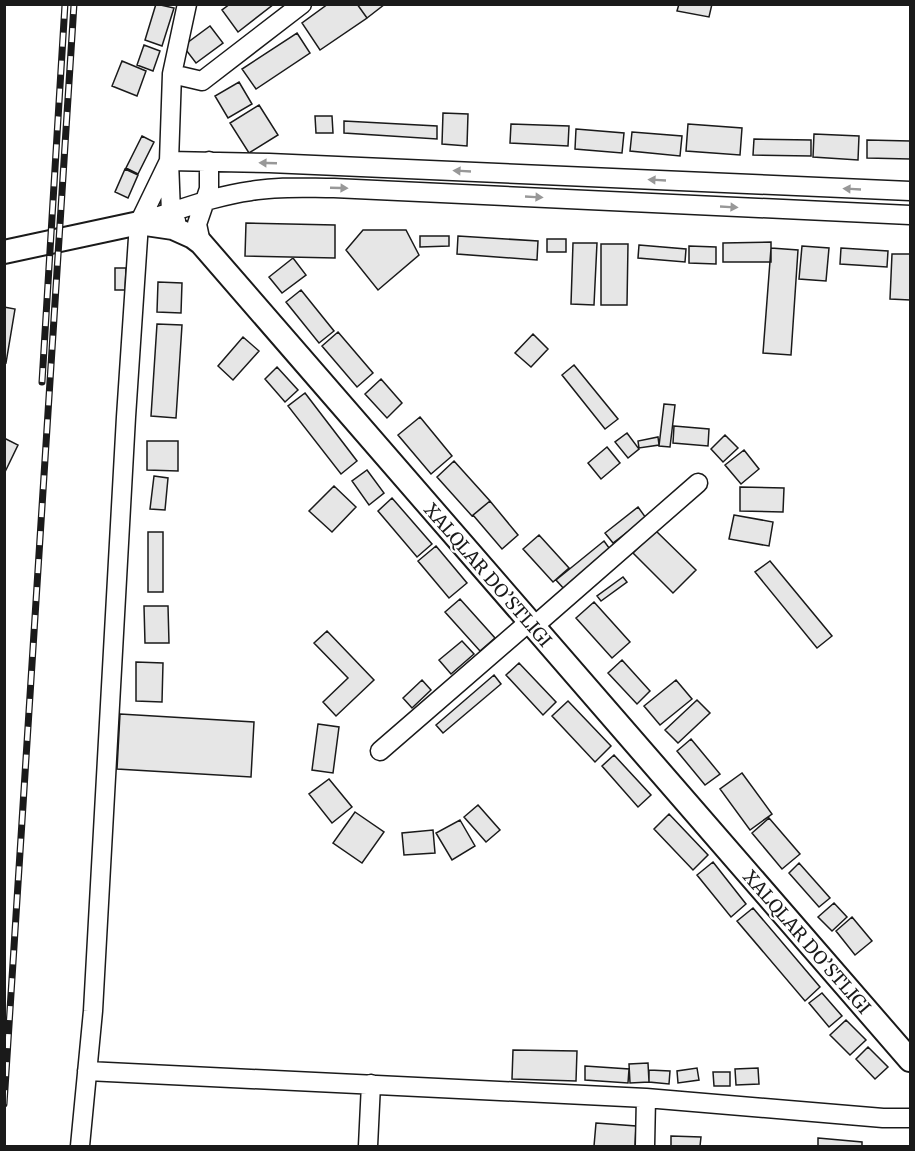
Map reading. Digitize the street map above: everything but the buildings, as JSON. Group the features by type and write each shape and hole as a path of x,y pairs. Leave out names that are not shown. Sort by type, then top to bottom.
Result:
{"main road":[{"path":"4,252 139,223 185,229"},
{"name":"XALQLAR DO’STLIGI","path":"185,229 910,1060"}],"street":[{"path":"185,229 169,161 172,75 187,4"},
{"path":"172,75 202,81 302,4"},
{"path":"169,161 910,191"},
{"path":"80,1146 94,988 139,223 169,161"},
{"path":"185,229 197,224 209,189 209,161"},
{"path":"185,229 204,203 251,190 280,188 334,188 910,215"},
{"path":"380,751 698,483"},
{"path":"87,1071 646,1098 871,1117 910,1118"},
{"path":"368,1146 371,1084"},
{"path":"645,1146 646,1098"}],"railway":[{"path":"42,382 65,4"},
{"path":"4,1104 74,4"}]}
